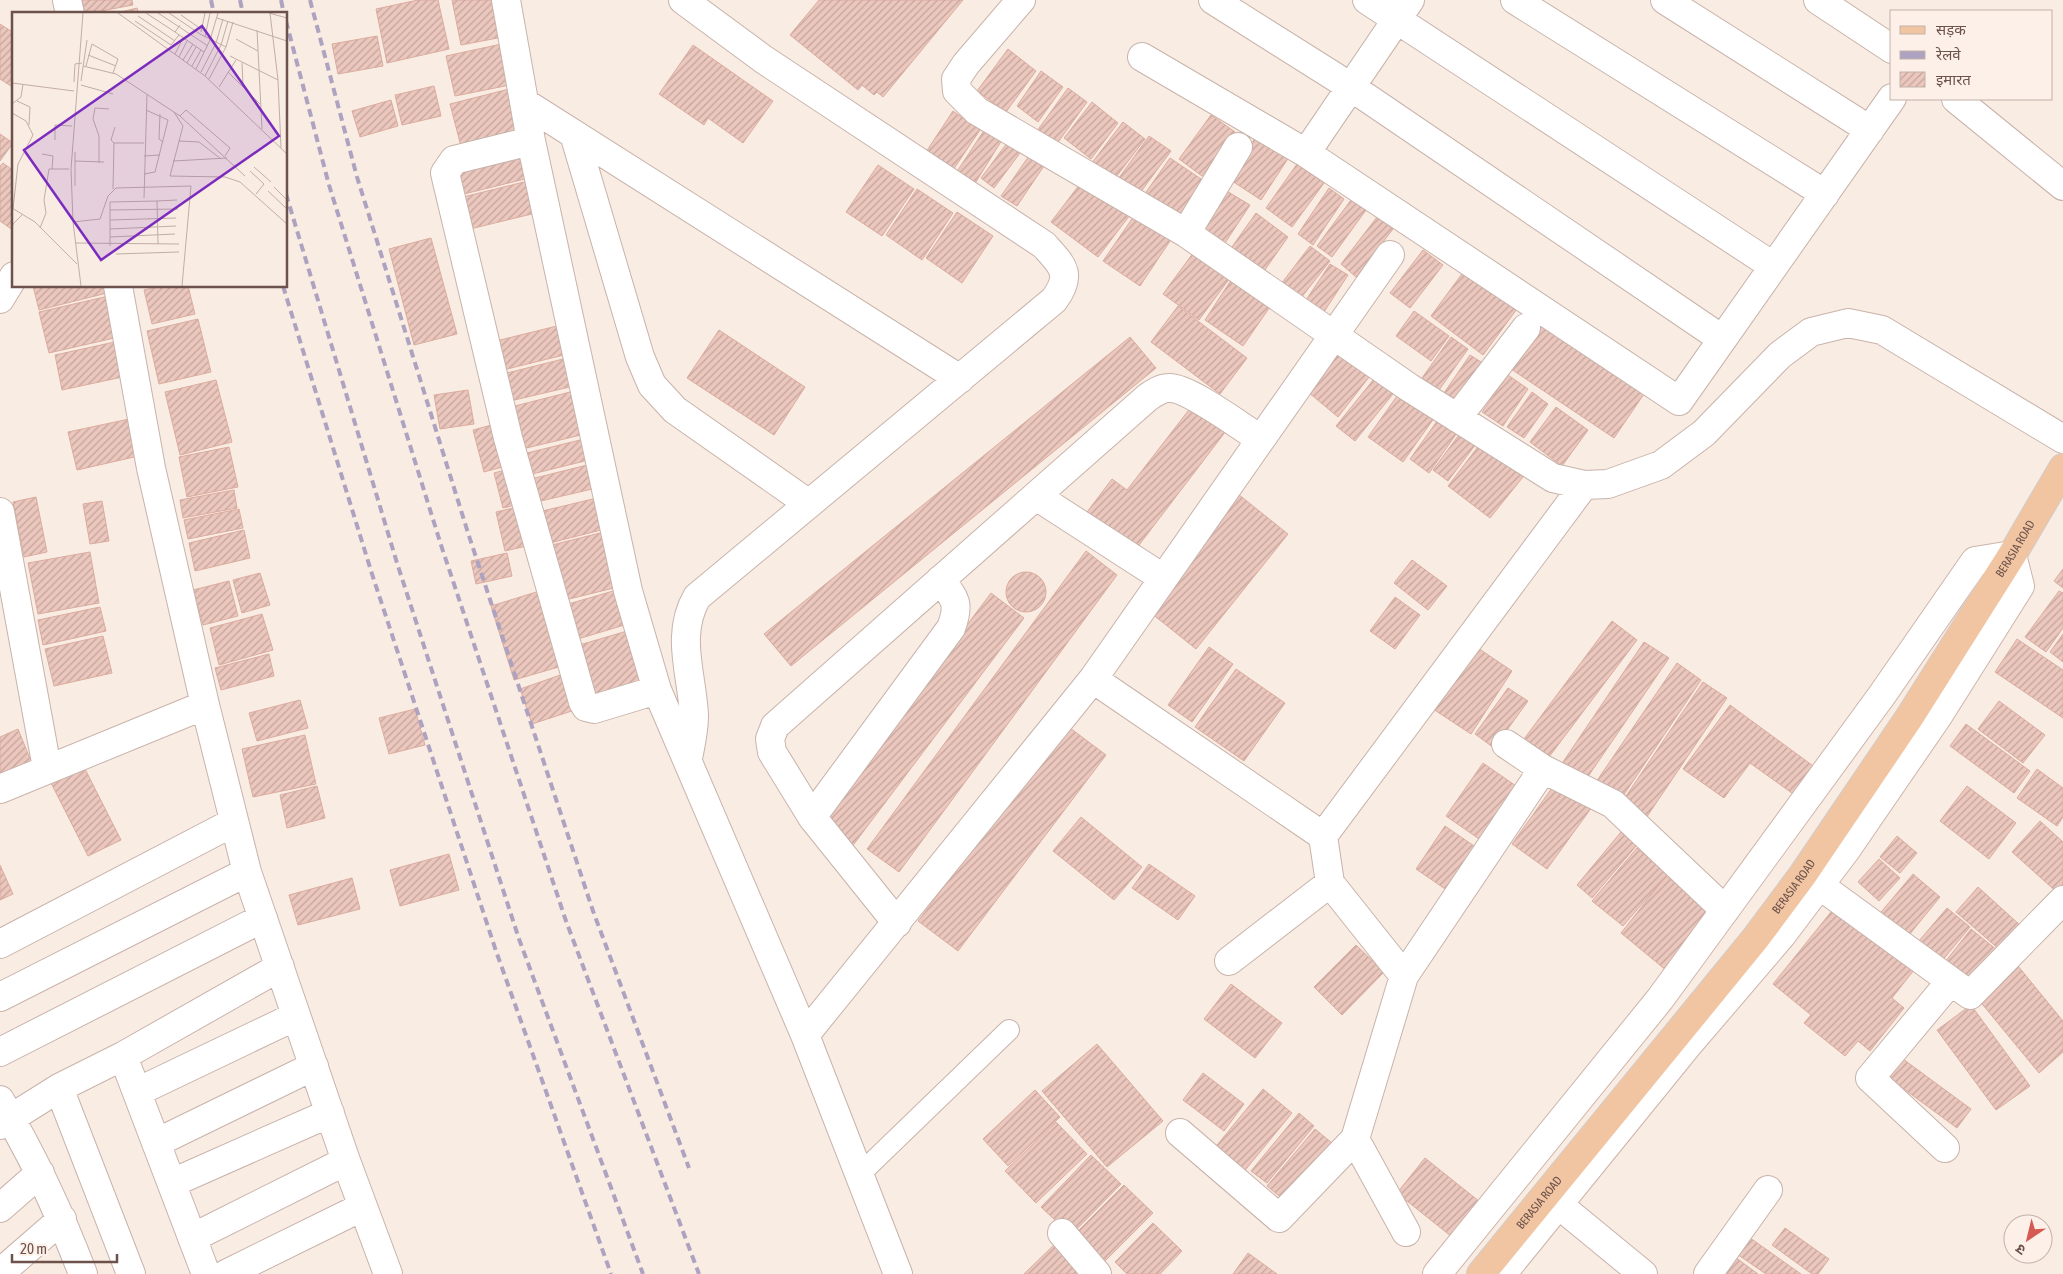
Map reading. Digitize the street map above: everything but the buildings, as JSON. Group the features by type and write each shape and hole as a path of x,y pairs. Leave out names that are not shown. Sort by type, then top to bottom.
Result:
{"main road":[{"name":"BERASIA ROAD","path":"1482,1274 1748,946 1802,876 1904,726 1998,579 2063,468"}],"street":[{"path":"506,0 531,141 628,591 658,690 805,1035 898,1274"},
{"path":"683,0 762,59 1044,245 1062,265 1066,277 1062,289 1054,300 697,597 689,612 685,637 694,714 694,733 688,758"},
{"path":"1021,0 966,64 956,79 956,91 978,111 1186,232 1457,418 1553,478 1584,485 1608,484 1660,466 1704,433 1780,355 1811,332 1848,323 1882,330 2063,439"},
{"path":"1213,0 1351,87 1722,339"},
{"path":"1367,0 1403,10 1773,266"},
{"path":"1515,0 1825,194"},
{"path":"1665,0 1870,130"},
{"path":"1818,0 1890,48"},
{"path":"1306,153 1403,10"},
{"path":"1142,57 1306,153 1679,401 1891,100"},
{"path":"1957,100 2063,186"},
{"path":"525,103 960,379"},
{"path":"574,134 640,357 652,385 675,410 809,504"},
{"path":"531,141 454,160 444,173 508,438 583,702 586,707 594,709 658,690"},
{"path":"1186,232 1238,147"},
{"path":"805,1035 1093,679 1390,255"},
{"path":"0,299 12,279"},
{"path":"118,288 151,468 204,704 234,822 248,872 296,1016 362,1207 388,1274"},
{"path":"1457,418 1526,328"},
{"path":"897,923 812,817 772,752 770,740 775,726 1148,397 1169,388 1185,391 1260,438"},
{"path":"1404,976 1330,883 1323,836 1584,485"},
{"path":"1036,496 1163,578"},
{"path":"0,512 6,591 47,768"},
{"path":"1437,1274 1660,999 1882,694 1975,561 2012,556 2020,586 1889,790 1781,936 1688,1046 1502,1274"},
{"path":"812,817 951,628 957,612 954,596 940,580"},
{"path":"1093,679 1323,836"},
{"path":"0,789 204,704"},
{"path":"1506,744 1543,769 1613,804 1725,910"},
{"path":"1180,1133 1279,1218 1355,1139 1404,976 1543,769"},
{"path":"0,944 234,822"},
{"path":"0,997 248,872"},
{"path":"1229,961 1330,883"},
{"path":"1819,886 1970,995 2063,900"},
{"path":"0,1052 263,918"},
{"path":"83,1274 62,1219 40,1173 3,1114 122,1056 280,967"},
{"path":"1945,1148 1870,1078 1950,982"},
{"path":"136,1092 296,1016"},
{"path":"122,1056 206,1274"},
{"path":"156,1143 314,1066"},
{"path":"59,1088 131,1274"},
{"path":"172,1183 330,1113"},
{"path":"1355,1139 1406,1232"},
{"path":"192,1238 346,1161"},
{"path":"0,1208 40,1173"},
{"path":"1708,1274 1768,1190"},
{"path":"1560,1205 1643,1274"},
{"path":"226,1274 362,1207"},
{"path":"0,1274 24,1264 62,1219"},
{"path":"1062,1233 1097,1274"}],"lane":[{"path":"860,1174 1009,1030"}],"railway":[{"path":"211,0 214,12"},
{"path":"240,0 243,12"},
{"path":"281,0 284,12"},
{"path":"310,0 357,177 469,536 593,911 689,1168"},
{"path":"288,29 329,185 441,545 566,921 699,1274"},
{"path":"288,201 397,563 519,939 643,1274"},
{"path":"284,288 372,574 496,951 611,1274"}]}
